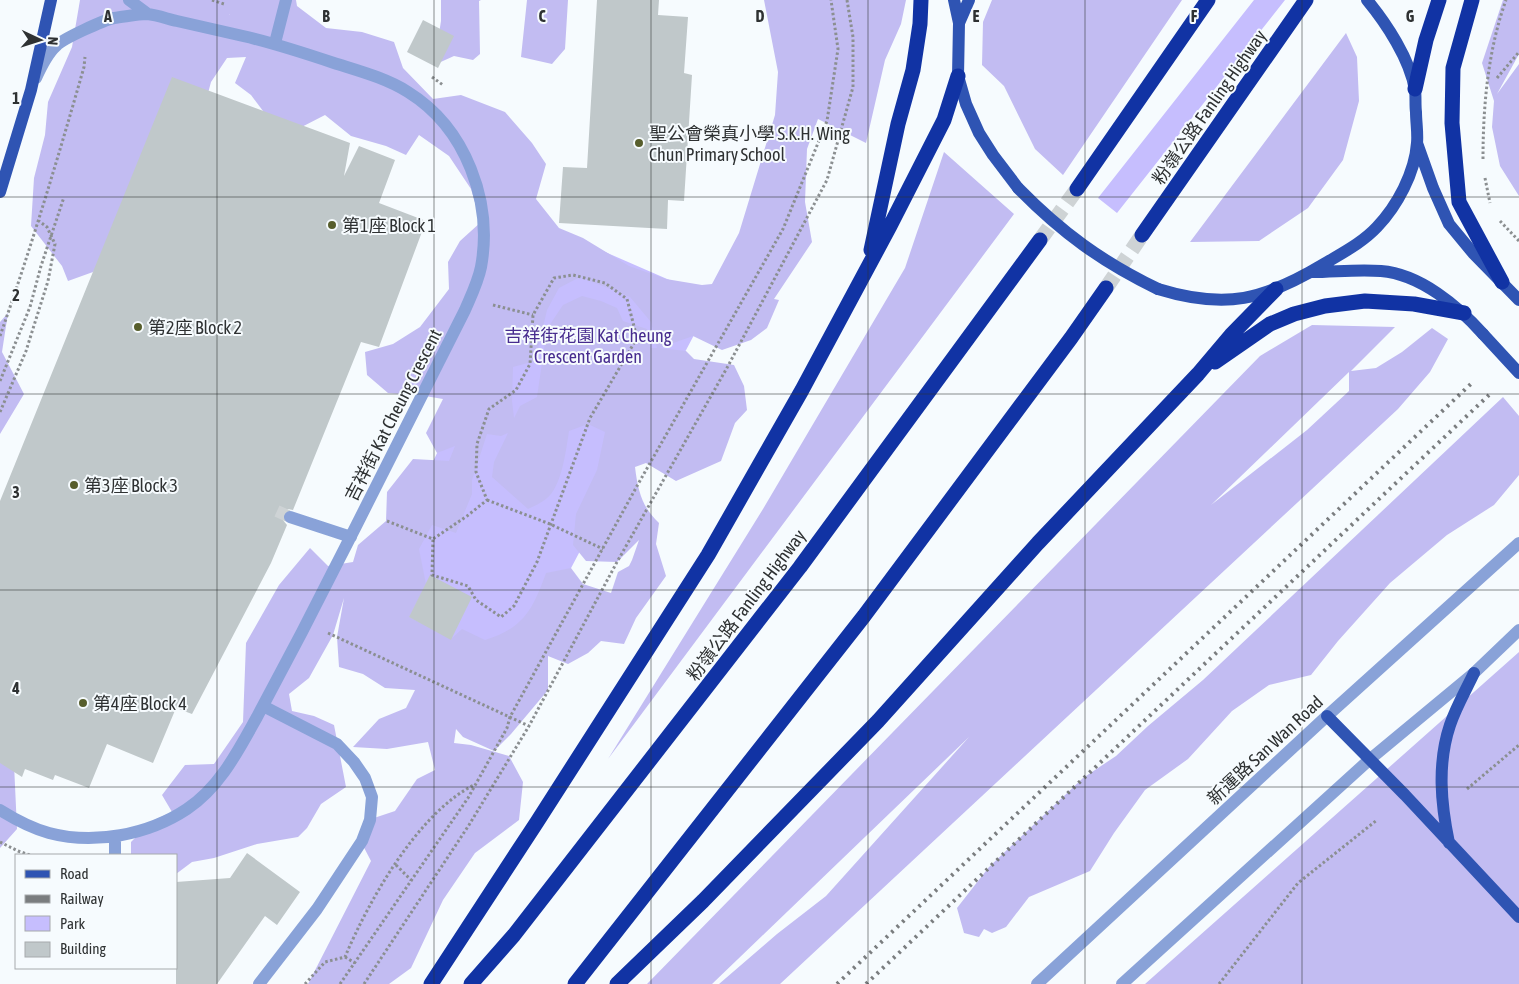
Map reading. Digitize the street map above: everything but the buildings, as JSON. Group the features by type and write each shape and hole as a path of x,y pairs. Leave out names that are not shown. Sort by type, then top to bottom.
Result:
{"highway":[{"path":"868,266 898,124 913,70 920,24 921,0"},
{"path":"1077,189 1208,0"},
{"name":"粉嶺公路 Fanling Highway","path":"1142,235 1306,0"},
{"path":"1415,89 1426,40 1439,0"},
{"path":"1472,0 1453,68 1452,124 1459,202 1502,282"},
{"path":"431,984 708,556 802,390 890,226 944,120 958,76"},
{"name":"粉嶺公路 Fanling Highway","path":"471,984 520,928 800,567 1040,240"},
{"path":"575,984 864,616 1072,338 1106,288"},
{"path":"617,984 685,919 878,721 1038,543 1276,289"},
{"path":"1198,374 1270,324 1294,314 1325,306 1365,301 1414,304 1464,313"}],"main road":[{"path":"0,192 31,90 51,0"},
{"path":"954,0 959,23 958,76 966,104 979,133 1018,188 1063,230 1126,274 1184,297 1214,300 1245,298 1276,289 1354,246 1376,228 1392,208 1405,185 1414,161 1417,143 1415,89 1408,68 1394,38 1367,0"},
{"path":"959,23 969,0"},
{"path":"1417,143 1433,188 1449,224 1473,253 1519,300"},
{"path":"1309,272 1381,271 1409,278 1439,294 1464,313 1519,372"},
{"path":"1449,843 1443,812 1441,783 1445,753 1450,726 1474,673"},
{"path":"1327,716 1405,795 1519,917"}],"street":[{"name":"吉祥街 Kat Cheung Crescent","path":"129,0 148,14"},
{"path":"275,43 286,0"},
{"name":"吉祥街 Kat Cheung Crescent","path":"0,810 30,827 66,837 115,836 165,821 188,809 221,777 235,757 263,706 351,537 475,288 481,268 484,228 482,209 468,161 443,122 426,105 408,92 367,73 275,43 148,14 112,19 56,45 43,64 31,90"},
{"path":"290,517 351,537"},
{"name":"新運路 San Wan Road","path":"1037,984 1327,716 1519,543"},
{"path":"1122,984 1369,760 1474,673 1519,630"},
{"path":"259,984 317,909 362,841 370,820 372,797 365,778 338,744 263,706"},
{"path":"115,836 115,854"}],"path":[{"path":"212,0 232,7"},
{"path":"340,984 476,784 507,728 510,717 783,229 827,121 838,49 831,0"},
{"path":"364,984 469,825 529,726 613,570 728,366 827,180 853,88 853,38 846,0"},
{"path":"1483,163 1483,119 1493,48 1506,0"},
{"path":"0,336 39,222 84,67 88,29"},
{"path":"1497,78 1519,52"},
{"path":"430,76 438,80 445,87"},
{"path":"1483,172 1491,205"},
{"path":"0,381 30,307 64,197"},
{"path":"1499,220 1519,241"},
{"path":"0,412 26,351 48,281 55,244 47,227 39,222"},
{"path":"433,539 432,575 468,586 476,600 502,616 514,606 537,562 550,524 590,418 636,338 627,299 606,283 573,275 554,278 533,315 530,364 516,390 489,409 478,444 476,472 487,500 550,524 603,549"},
{"path":"489,314 496,300"},
{"path":"494,305 533,315"},
{"path":"433,539 487,500"},
{"path":"390,512 386,521 433,539"},
{"path":"322,636 325,631 529,726"},
{"path":"1467,789 1519,745"},
{"path":"346,957 356,931 376,895 418,832 437,811 467,788 476,784"},
{"path":"1218,984 1298,883 1377,820"},
{"path":"0,842 28,854"},
{"path":"396,865 411,880"},
{"path":"305,984 324,962 346,957 355,963"}],"green space":[{"path":"80,0 296,0 297,6 326,28 362,32 394,42 403,68 433,99 461,95 505,112 532,143 546,164 536,199 559,228 583,238 629,266 666,279 702,285 712,284 739,233 775,115 778,72 764,0 906,0 901,24 885,60 866,143 818,119 807,149 805,202 812,242 774,299 779,300 767,328 751,340 722,350 693,336 659,348 686,351 694,359 734,365 744,386 747,410 735,423 721,461 676,481 646,463 635,467 645,505 659,523 656,544 666,576 636,618 624,644 601,641 588,653 568,664 548,656 548,690 494,751 463,737 456,729 454,743 471,745 509,756 523,782 519,820 475,853 443,900 411,968 389,984 308,984 371,861 359,838 371,819 395,811 417,779 435,770 428,742 387,749 353,747 379,719 406,708 415,690 385,688 363,674 339,667 337,637 344,598 333,635 309,678 289,694 292,711 314,716 334,725 346,787 321,804 307,828 298,837 257,844 214,858 192,862 178,872 178,854 131,854 131,842 152,821 172,812 162,795 185,765 214,764 243,722 246,643 279,585 310,548 328,566 353,562 358,545 386,521 387,492 413,459 449,461 455,446 437,453 426,433 443,399 388,393 367,375 365,352 393,344 420,327 449,289 448,262 460,241 481,222 471,189 449,156 419,135 406,155 386,146 351,136 325,115 288,134 269,119 251,95 235,83 246,57 227,58 211,82 204,108 93,272 68,281 62,266 31,226 34,178 45,135 48,102 72,47","holes":["580,277 630,297 651,322 657,348 651,348 647,329 623,321 617,308 582,296 563,305 547,329 537,397 520,406 514,418 512,401 513,367 535,361 547,310 559,288","588,424 605,432 597,470 576,514 573,545 586,561 617,562 639,540 629,566 618,572 611,593 583,584 571,568 546,573 536,597 525,616 509,630 485,640 462,629 451,639 409,617 426,584 419,549 432,525 456,533 472,494 472,480 487,434 501,436 508,433 494,462 492,477 528,509 546,499 556,486 560,477 569,431"]},
{"path":"441,0 481,0 479,1 480,54 473,60 454,56 434,65 441,21"},
{"path":"527,0 568,0 565,49 552,64 521,57"},
{"path":"992,0 1182,0 1063,175 1035,149 1004,86 982,65 983,22"},
{"path":"1254,0 1285,0 1117,213 1098,198"},
{"path":"1503,0 1519,0 1519,54 1497,94 1519,64 1519,196 1500,166 1492,127 1494,101 1482,63"},
{"path":"1346,33 1357,57 1359,101 1343,160 1308,208 1259,241 1190,242"},
{"path":"944,152 1014,214 608,759 763,509 905,268"},
{"name":"吉祥街花園 Kat Cheung Crescent Garden","path":"511,211 713,299 503,697 353,625 508,308"},
{"path":"8,313 2,352 24,394 0,434 0,322"},
{"path":"1312,325 1395,327 1351,371 1376,368 1402,352 1432,328 1448,339 1430,372 1398,409 780,984 719,984 777,934 826,896 969,737 712,984 647,984 1260,356","holes":["1349,372 1349,391 1307,430 1211,505"]},
{"path":"1503,397 1519,416 1519,475 1494,505 1447,535 1390,583 1338,641 1311,675 1269,685 1232,711 1188,759 1145,790 1090,871 1029,897 1006,927 992,933 984,929 979,937 964,933 957,908 989,867 1083,778 1116,756 1148,726 1203,680"},
{"path":"1519,652 1519,984 1145,984"},
{"path":"0,758 14,764 17,829 0,848"}],"tunnel":[{"path":"1040,240 1077,189"},
{"path":"1106,288 1142,235"},
{"path":"277,511 290,517"}],"railway":[{"path":"837,984 1474,381"},
{"path":"866,984 1489,395"}],"place":[{"name":"聖公會榮真小學 S.K.H. Wing Chun Primary School","path":"639,143"},
{"name":"第1座 Block 1","path":"332,225"},
{"name":"第2座 Block 2","path":"138,327"},
{"name":"第3座 Block 3","path":"74,485"},
{"name":"第4座 Block 4","path":"83,703"}]}
